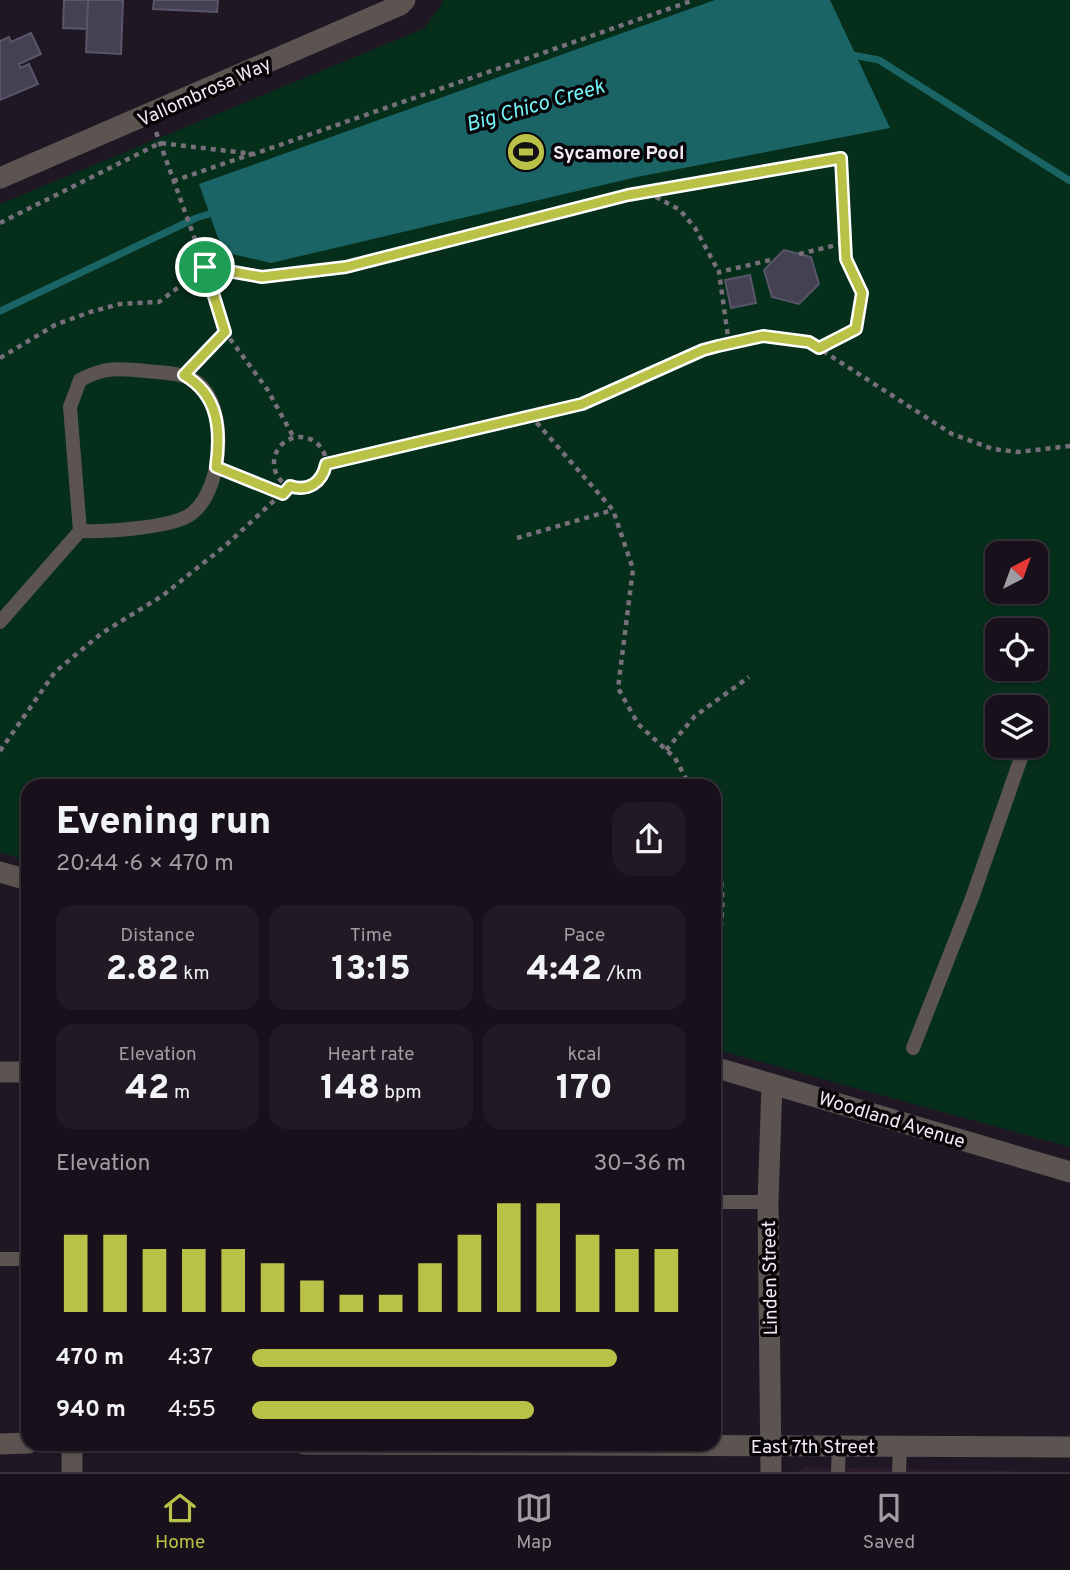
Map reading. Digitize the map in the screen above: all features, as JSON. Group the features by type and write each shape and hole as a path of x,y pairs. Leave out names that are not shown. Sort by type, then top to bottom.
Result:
{"street":[{"name":"Vallombrosa Way","path":"0,178 387,11 405,0"},
{"path":"0,872 21,878"},
{"name":"Woodland Avenue","path":"721,1070 1070,1172"},
{"path":"0,1072 21,1072"},
{"name":"Linden Street","path":"771,1472 768,1202 772,1084"},
{"path":"0,1444 21,1443"},
{"name":"East 7th Street","path":"721,1445 1070,1447"},
{"path":"72,1451 72,1472"}],"lane":[{"path":"0,622 80,531 70,407 80,380 111,367 184,375 208,395 216,412 219,444 216,467 197,510 184,518 108,532 80,531"},
{"path":"913,1048 972,898 1021,758"},
{"path":"721,1202 768,1202"},
{"path":"0,1259 21,1259"},
{"path":"838,1472 839,1446"},
{"path":"899,1472 900,1446"}],"path":[{"path":"173,181 694,0"},
{"path":"157,135 205,267 225,332 267,389 294,438"},
{"path":"0,223 160,143 254,154"},
{"path":"0,358 55,325 90,312 120,304 159,302 205,267 262,277 346,267 646,191 841,158 846,259 862,293 856,329 819,348"},
{"path":"646,191 680,210 695,228 719,272 729,344"},
{"path":"799,254 845,243"},
{"path":"719,272 775,259"},
{"path":"184,375 225,332"},
{"path":"326,464 582,404 703,350 763,336 809,342 952,434 993,449 1018,452 1070,446"},
{"path":"530,415 613,510 633,569 618,688 638,724 675,758 686,779"},
{"path":"294,438 317,443 326,456 324,473 314,485 298,489 278,476 275,460 281,446 294,438"},
{"path":"216,467 283,494"},
{"path":"0,751 55,672 102,633 162,596 290,486"},
{"path":"517,538 613,510"},
{"path":"666,750 695,716 749,677"},
{"path":"721,869 721,934"}],"shaded area":[{"path":"444,0 1070,0 1070,1147 721,1051 721,779 21,779 21,859 0,852 0,204 425,28"},
{"path":"806,1467 1059,1472 796,1472"}],"water":[{"name":"Sycamore Pool","path":"715,0 830,0 890,128 637,177 271,263 223,252 199,184"}],"building":[{"path":"64,0 88,0 87,29 63,28"},
{"path":"88,0 123,0 121,54 86,52"},
{"path":"154,0 218,0 217,12 153,9"},
{"path":"31,33 41,54 19,64 20,68 29,64 38,84 0,100 0,41 9,37 11,42"},
{"path":"784,250 811,257 819,284 799,304 772,297 764,270"},
{"path":"750,275 756,303 731,308 725,280"}],"waterway":[{"name":"Big Chico Creek","path":"847,54 879,60 1070,181"},
{"name":"Big Chico Creek","path":"0,311 196,218 216,212"}],"place":[{"name":"Sycamore Pool","path":"526,152"}],"route":[{"path":"841,158 846,259 862,293 856,329 819,348 809,342 763,336 703,350 582,404 326,464 320,480 314,485 298,489 290,486 283,494 216,467 219,444 216,412 208,395 198,383 184,375 225,332 205,267 262,277 346,267 628,195 841,158"}]}
